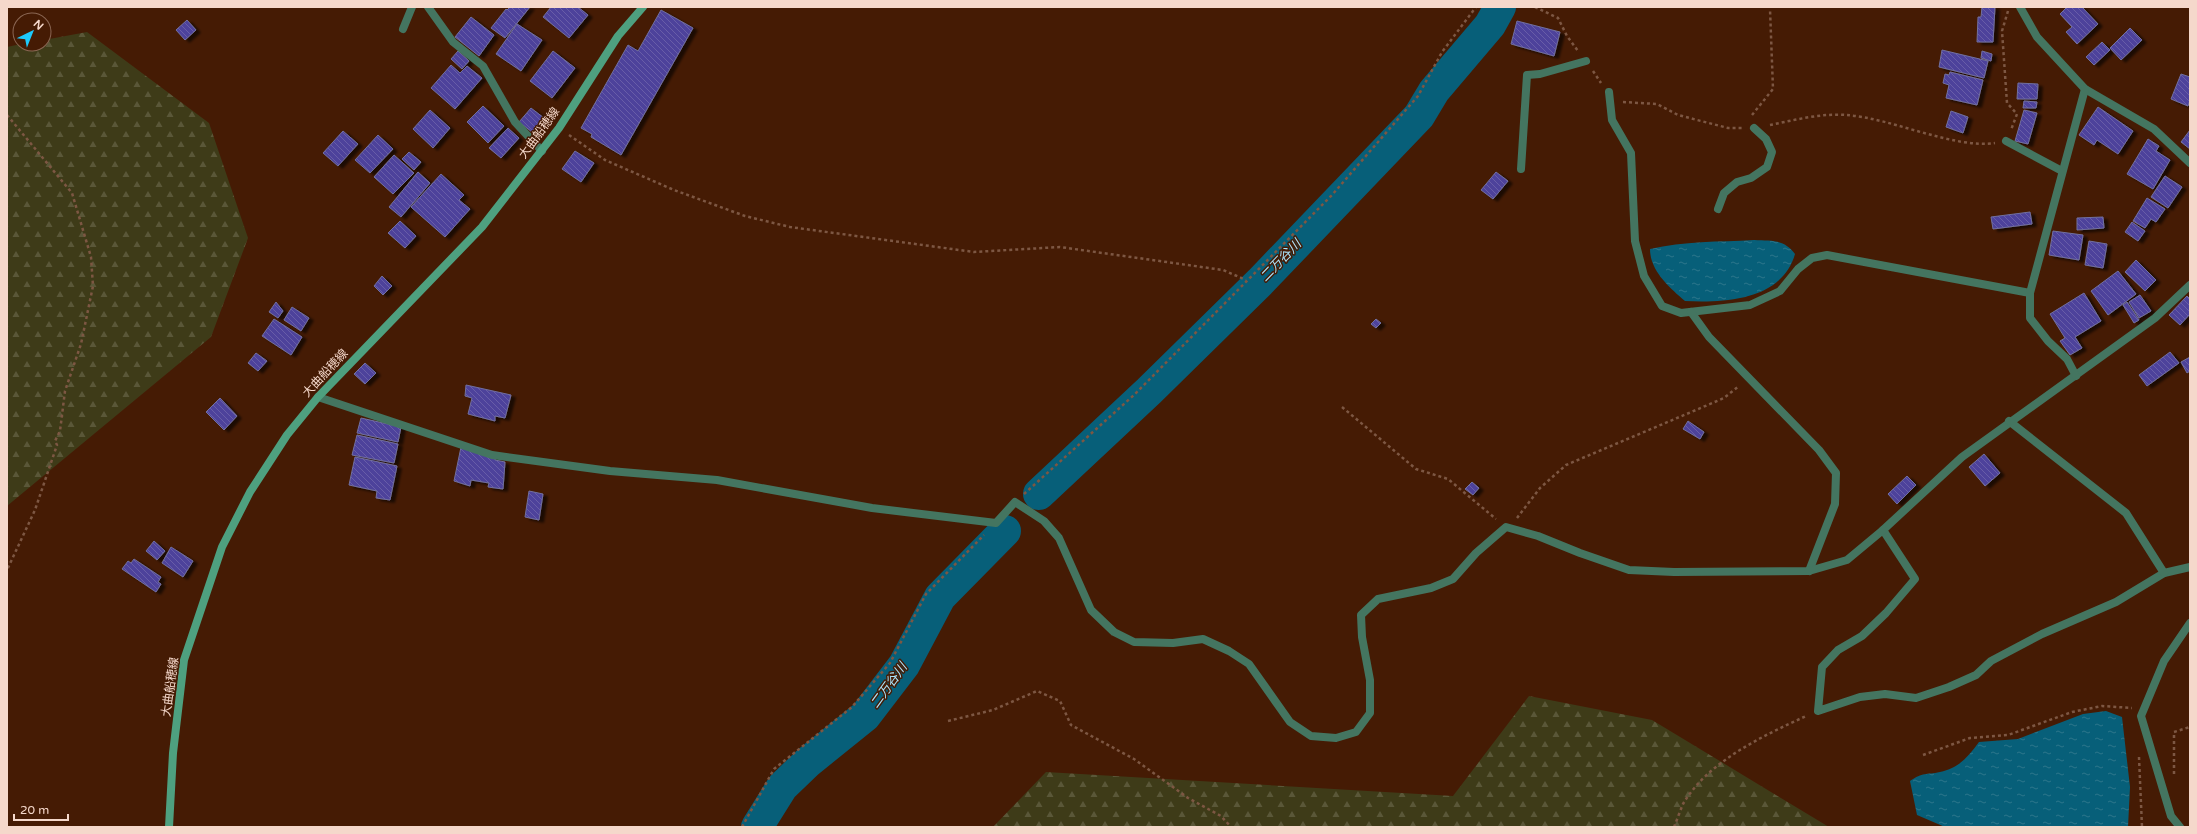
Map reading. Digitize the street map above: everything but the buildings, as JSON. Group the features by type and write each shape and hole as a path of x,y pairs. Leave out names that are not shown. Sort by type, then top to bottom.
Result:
{"main road":[{"name":"大曲船穂線","path":"169,827 173,752 184,660 222,547 250,492 287,435 318,397 482,227 559,128 618,36 643,7"}],"street":[{"path":"403,28 412,7"},
{"path":"428,7 453,42 483,66 515,122 542,151"},
{"path":"2020,7 2037,37 2085,89 2154,128 2190,163"},
{"path":"1521,169 1527,75 1540,74 1586,61"},
{"path":"2076,376 2067,359 2048,341 2030,318 2030,293 2085,89"},
{"path":"1609,92 1612,120 1631,153 1635,241 1644,276 1662,306 1681,313 1750,306 1780,291 1798,269 1812,258 1827,255 2030,293"},
{"path":"1718,209 1724,193 1737,182 1751,178 1767,168 1772,152 1766,139 1754,128"},
{"path":"2006,141 2062,171"},
{"path":"318,397 492,455 610,471 716,480 872,508 996,523 1015,502 1044,521 1059,538 1091,610 1114,632 1134,642 1173,644 1203,639 1229,651 1249,664 1290,722 1312,736 1336,738 1356,732 1370,713 1370,680 1362,637 1361,616 1378,599 1430,588 1452,578 1476,553 1506,527 1538,536 1580,553 1629,570 1674,572 1809,570 1847,560 1883,530 1962,457 2044,396 2076,376 2155,318 2190,285"},
{"path":"1691,312 1709,337 1819,450 1836,473 1835,504 1809,570"},
{"path":"2010,422 2126,513 2164,573"},
{"path":"1883,530 1915,579 1886,613 1862,636 1838,650 1822,667 1818,711 1860,697 1885,694 1916,698 1949,687 1976,675 1991,661 2042,634 2116,602 2164,573 2190,567"},
{"path":"2180,827 2171,816 2141,716 2164,661 2190,623"}],"path":[{"path":"1015,502 1134,395 1246,280 1332,195 1418,96 1442,52 1476,7"},
{"path":"1535,7 1558,18 1567,36 1609,92 1623,102 1657,104 1678,115 1728,128 1754,128 1803,118 1846,115 1897,125 1981,145 2006,141 2017,114 2007,103 2002,31 2009,7"},
{"path":"1750,117 1773,89 1770,9"},
{"path":"7,115 72,193 91,257 93,286 81,344 65,391 60,432 55,441 56,445 35,510 7,570"},
{"path":"1741,128 1746,123"},
{"path":"559,128 606,160 674,190 745,216 790,227 974,252 1060,247 1223,270 1246,280"},
{"path":"1342,407 1416,470 1448,479 1506,527 1519,516 1540,488 1566,465 1724,398 1747,376"},
{"path":"742,827 774,769 852,707 890,663 926,594 996,523"},
{"path":"948,721 992,710 1037,691 1060,701 1071,725 1134,759 1188,798 1221,816 1232,827"},
{"path":"1923,755 1970,738 2008,735 2072,712 2102,706 2144,709"},
{"path":"1674,827 1684,804 1706,776 1733,753 1818,711"},
{"path":"2174,778 2172,765 2174,732 2190,727"},
{"path":"2142,827 2139,757 2146,733"}],"green space":[{"path":"87,32 209,123 248,238 211,337 7,506 7,47 12,46 12,52 52,52 52,39"},
{"path":"1529,696 1652,720 1829,827 993,827 1046,772 1453,796"}],"water":[{"path":"1754,240 1782,243 1791,249 1795,254 1788,269 1778,281 1765,290 1750,296 1734,299 1717,301 1685,301 1657,272 1651,257 1650,249 1663,246 1702,242"},
{"path":"2106,711 2122,717 2130,787 2128,827 1945,827 1917,815 1910,781 1922,775 1953,768 1967,757 1979,742 2018,739 2083,714"}],"waterway":[{"name":"二万谷川","path":"1039,494 1149,391 1260,282 1419,116 1434,91 1490,25 1500,7"},
{"name":"二万谷川","path":"757,827 782,787 808,762 865,716 904,665 940,597 1005,531"}]}
